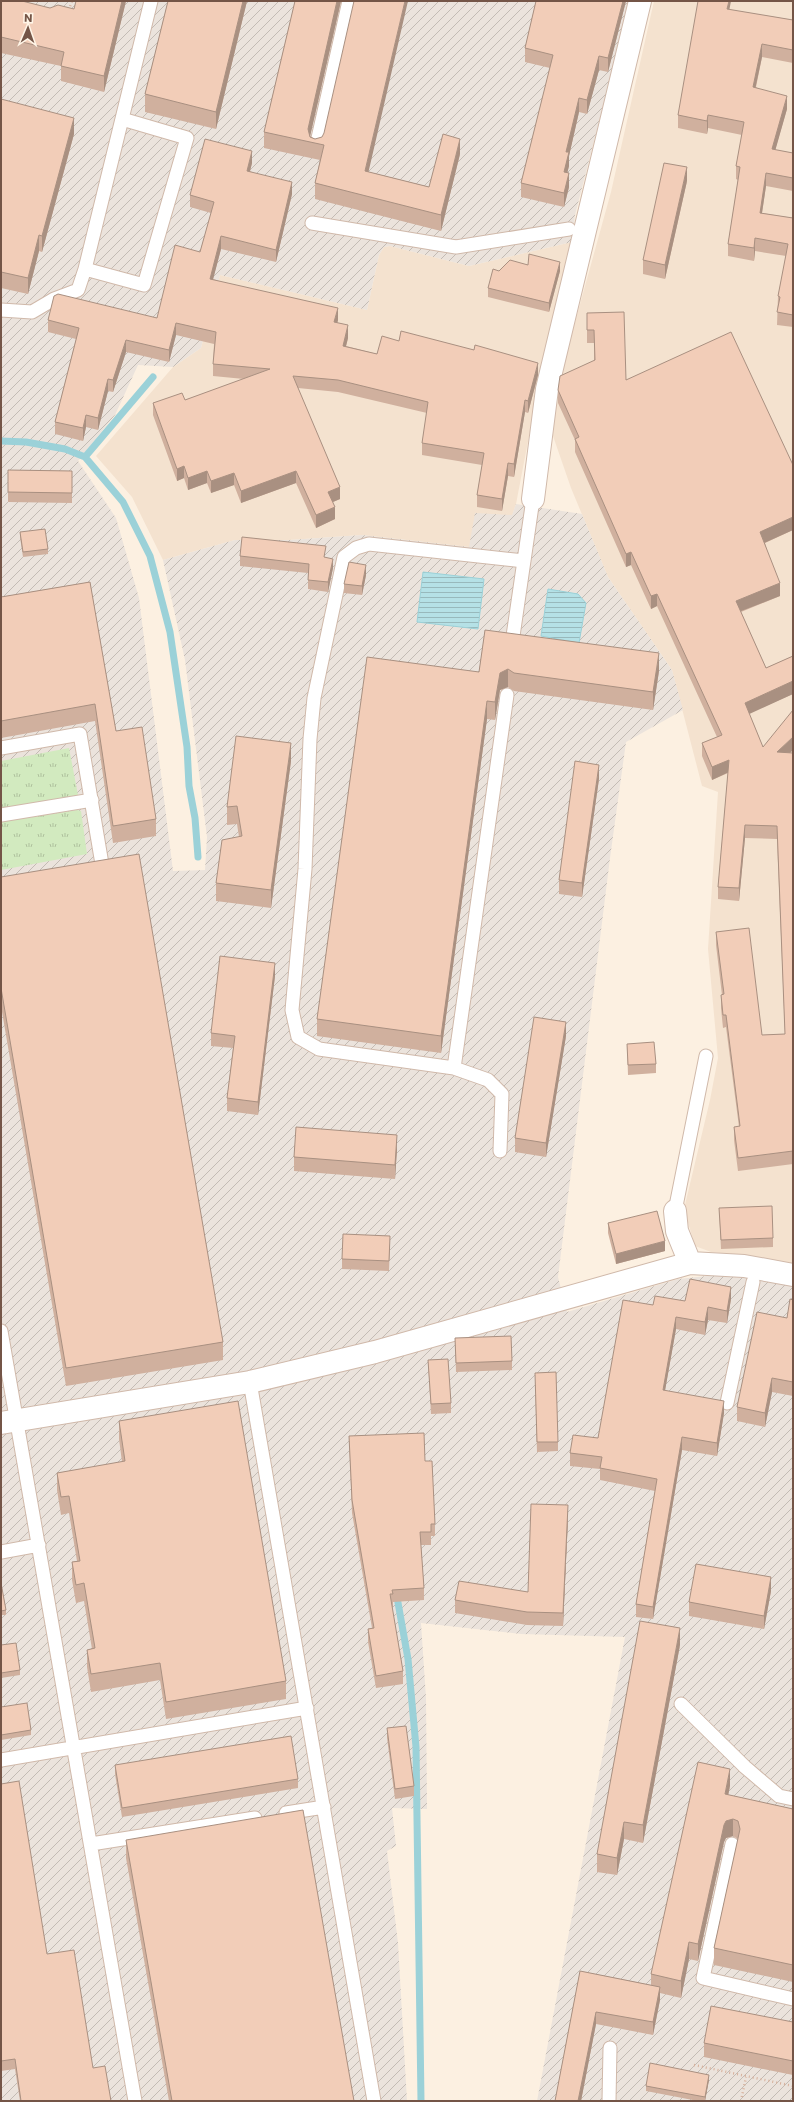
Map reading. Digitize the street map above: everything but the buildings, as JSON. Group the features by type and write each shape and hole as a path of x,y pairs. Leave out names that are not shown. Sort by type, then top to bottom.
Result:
{"street":[{"path":"533,499 547,389 577,228 640,1"},
{"path":"675,1211 678,1231 690,1263"},
{"path":"9,1422 250,1382 375,1352 690,1263 744,1266 755,1275 793,1275"}],"lane":[{"path":"1,310 32,312 54,298 78,290 85,269 151,1"},
{"path":"316,147 349,1"},
{"path":"85,269 144,285 187,138 122,119"},
{"path":"312,223 456,246 577,228"},
{"path":"513,636 533,499"},
{"path":"500,1151 502,1094 488,1080 454,1068 319,1049 298,1037 292,1010 305,869 310,739 314,698 344,557 356,548 369,544 524,561"},
{"path":"454,1068 507,695"},
{"path":"1,748 80,734 92,800 102,870 87,872"},
{"path":"1,815 92,800"},
{"path":"675,1211 706,1056"},
{"path":"727,1403 755,1275"},
{"path":"1,1331 9,1422 39,1545 135,2101"},
{"path":"250,1382 374,2101"},
{"path":"1,1552 39,1545"},
{"path":"681,1704 745,1767 779,1796 793,1799"},
{"path":"1,1760 307,1708"},
{"path":"91,1844 324,1807"},
{"path":"732,1844 703,1978 793,1999"},
{"path":"609,2101 610,2048"}],"path":[{"path":"68,12 72,1"},
{"path":"694,2066 793,2086"},
{"path":"741,2101 746,2077"}],"shaded area":[{"path":"1,1 630,1 575,215 572,242 469,266 390,246 384,247 379,255 367,310 220,275 201,348 173,367 138,365 115,415 78,461 116,518 139,598 173,871 205,870 207,837 185,660 163,560 235,540 289,540 362,535 469,547 475,513 512,515 516,504 582,514 608,577 672,670 683,710 626,742 610,858 558,1277 567,1312 678,1279 726,1274 793,1286 793,2101 537,2101 625,1637 521,1634 421,1623 426,1698 427,1809 392,1808 396,1846 387,1851 398,1943 407,2101 1,2101"},
{"path":"654,1 793,1 793,1264 758,1257 711,1252 695,1246 684,1209 710,1100 718,1058 708,949 718,792 702,786 672,670 608,577 571,488 553,436 556,391 611,192"},
{"path":"572,242 530,431 516,504 512,516 469,547 362,535 289,540 235,540 163,560 132,497 96,456 173,367 201,348 220,275 367,310 379,255 384,247 390,246 469,266"}],"green space":[{"path":"69,748 78,795 1,809 1,761"},
{"path":"77,810 81,811 87,854 1,870 1,822"}],"water":[{"path":"423,572 484,579 478,629 417,622"},
{"path":"548,589 578,594 586,603 579,643 541,636"}],"waterway":[{"path":"85,457 153,377"},
{"path":"1,441 26,442 65,449 85,457 123,502 150,556 170,632 187,747 189,786 195,818 198,857"},
{"path":"397,1597 408,1659 416,1747 421,2101"}]}
